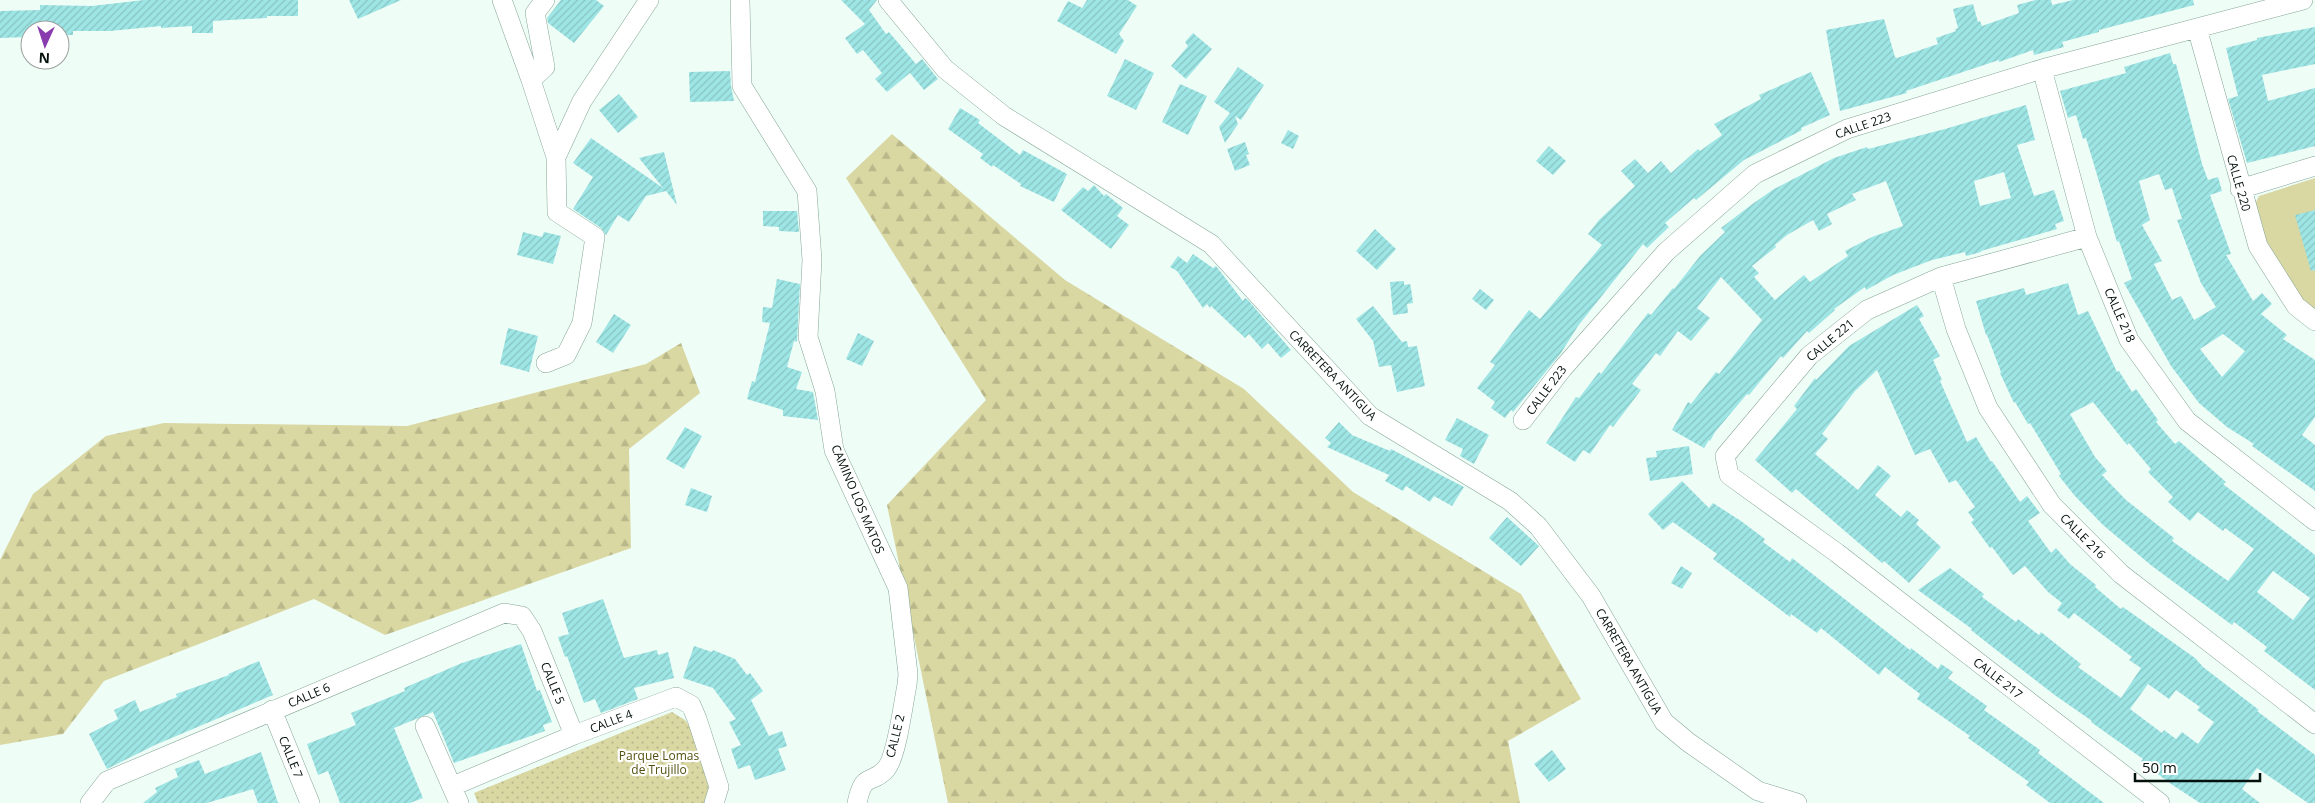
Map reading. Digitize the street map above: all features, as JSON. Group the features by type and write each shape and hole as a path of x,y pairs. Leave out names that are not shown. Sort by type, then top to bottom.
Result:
{"street":[{"path":"502,0 531,80 556,158 557,212 595,237 582,324 566,355 546,363"},
{"path":"531,80 545,67 535,13 545,0"},
{"path":"556,158 582,102 649,0"},
{"name":"CAMINO LOS MATOS","path":"740,0 742,86 807,191 812,260 808,337 826,391 834,450 898,588 908,674 907,685"},
{"name":"CARRETERA ANTIGUA","path":"888,0 944,69 1004,116 1211,244 1370,416 1510,501 1538,526 1591,596 1664,722 1688,742 1758,791 1797,803"},
{"name":"CALLE 223","path":"1523,420 1563,368 1666,252 1755,174 1847,129 2042,69 2303,0"},
{"name":"CALLE 220","path":"2197,28 2240,189 2258,246 2296,306 2315,321"},
{"name":"CALLE 218","path":"2042,69 2086,237 2129,340 2187,421 2315,521"},
{"path":"2240,189 2315,166"},
{"name":"CALLE 221","path":"1837,553 1729,475 1725,456 1809,356 1866,310 1941,277 2086,237"},
{"name":"CALLE 216","path":"1941,277 1956,329 1988,408 2052,505 2121,574 2315,724"},
{"name":"CALLE 217","path":"1837,553 2160,803"},
{"name":"CALLE 6","path":"90,803 107,781 504,613 522,616 532,631"},
{"name":"CALLE 5","path":"532,631 574,735"},
{"name":"CALLE 2","path":"858,803 860,790 866,780 885,769 892,756 907,685"},
{"name":"CALLE 4","path":"456,794 574,735 676,697 691,705 697,719 719,787 714,803"},
{"name":"CALLE 7","path":"272,710 310,803"},
{"path":"425,726 456,794"}],"green space":[{"path":"892,134 1065,280 1244,389 1353,492 1521,594 1581,699 1508,741 1520,803 948,803 887,505 986,400 846,178"},
{"path":"2315,178 2315,311 2294,290 2275,262 2262,232 2256,202 2259,196"},
{"path":"681,343 700,393 629,449 631,548 385,635 314,599 104,681 63,734 0,745 0,560 33,494 106,436 164,423 407,426 646,364"},
{"name":"Parque Lomas de Trujillo","path":"672,712 685,720 695,734 709,784 705,803 478,803 474,793"}],"building":[{"path":"144,0 298,0 298,16 267,16 267,18 213,21 213,33 192,33 192,26 161,28 161,26 110,31 73,31 73,35 70,35 70,20 20,20 20,37 0,38 0,11 40,10 40,5 92,6"},
{"path":"349,0 401,0 358,19"},
{"path":"561,0 596,0 604,6 574,43 548,23 547,18"},
{"path":"841,0 877,0 869,10 886,34 889,32 916,64 922,59 938,79 924,90 910,73 887,92 875,79 882,73 863,50 857,54 845,38 865,24"},
{"path":"1087,0 1128,0 1137,6 1119,34 1124,41 1116,54 1057,21 1068,1 1082,8"},
{"path":"2036,0 2051,0 2052,5 2073,0 2193,0 2194,5 2099,30 2099,32 2062,42 2064,47 2034,55 2033,50 1906,91 1907,93 1840,111 1826,30 1884,19 1895,57 1897,58 1938,44 1936,38 1956,31 1955,29 1958,28 1953,9 1973,4 1978,22 1980,21 1982,26 2019,13 2017,5"},
{"path":"2315,27 2315,64 2262,75 2268,101 2315,88 2315,146 2247,163 2228,99 2238,96 2226,48 2257,40 2257,38"},
{"path":"1193,33 1212,49 1186,79 1171,66 1188,46 1185,42"},
{"path":"2170,53 2173,64 2176,64 2202,164 2208,180 2218,177 2222,191 2210,195 2231,254 2226,255 2253,301 2262,293 2272,304 2261,314 2287,335 2283,339 2315,360 2315,417 2302,435 2315,445 2315,491 2252,446 2254,444 2227,427 2199,403 2171,366 2124,283 2132,279 2119,241 2117,242 2086,138 2083,139 2076,115 2068,118 2060,91 2126,73 2124,67","holes":["2159,174 2165,190 2172,188 2182,219 2177,220 2201,283 2216,307 2194,320 2181,296 2172,300 2154,264 2162,261 2142,225 2150,220 2139,181","2223,334 2245,351 2222,377 2200,349"]},
{"path":"1125,59 1154,73 1136,110 1107,96"},
{"path":"1238,67 1264,85 1241,120 1235,116 1238,124 1225,143 1219,127 1230,113 1214,102"},
{"path":"730,71 734,101 690,102 689,72"},
{"path":"1811,72 1830,115 1801,128 1802,130 1744,160 1665,223 1669,227 1647,248 1643,244 1578,326 1561,353 1513,412 1511,410 1505,418 1491,408 1495,402 1477,388 1495,365 1490,362 1529,310 1540,319 1602,245 1588,234 1599,220 1635,186 1621,171 1635,159 1648,173 1661,161 1671,173 1698,149 1700,151 1722,135 1714,124 1761,99 1759,95"},
{"path":"1180,84 1207,96 1188,135 1162,122"},
{"path":"619,94 638,117 618,133 599,110"},
{"path":"2026,105 2035,140 2017,145 2034,196 2054,190 2064,221 2055,224 2057,229 1966,256 1965,252 1932,260 1893,275 1866,290 1865,287 1834,309 1809,333 1807,331 1783,358 1781,356 1715,432 1704,448 1672,430 1688,402 1691,404 1716,372 1719,374 1762,320 1721,277 1697,308 1710,318 1691,341 1678,331 1660,356 1656,353 1632,384 1641,390 1613,427 1610,425 1590,454 1583,450 1575,462 1546,443 1576,397 1579,398 1599,372 1601,374 1648,313 1651,315 1700,256 1725,232 1721,228 1774,189 1834,158 1867,147 1868,149","holes":["2004,172 2011,198 1980,206 1974,181","1886,181 1903,226 1872,237 1845,251 1848,256 1810,282 1804,275 1775,300 1754,277 1759,273 1752,266 1776,247 1775,245 1787,235 1813,220 1819,231 1832,224 1827,214 1856,200 1852,194"]},
{"path":"960,108 980,120 978,123 1020,155 1023,150 1067,174 1054,202 1020,186 1021,184 993,165 992,167 980,158 983,154 948,129"},
{"path":"1288,130 1299,136 1293,149 1281,143"},
{"path":"591,138 663,188 639,158 664,152 677,205 666,191 646,196 629,222 618,215 606,235 601,228 573,209 593,177 573,163"},
{"path":"1245,142 1249,154 1246,155 1250,165 1235,171 1227,149"},
{"path":"1549,146 1566,161 1553,175 1536,161"},
{"path":"1094,185 1104,196 1106,194 1123,208 1117,216 1129,225 1111,249 1061,210 1083,187 1088,191"},
{"path":"2315,210 2315,270 2311,271 2295,215"},
{"path":"763,211 797,211 799,232 779,231 779,227 763,226"},
{"path":"1375,229 1396,249 1377,270 1356,251"},
{"path":"523,232 542,237 544,232 561,236 553,264 517,255"},
{"path":"1193,254 1213,268 1216,266 1243,301 1245,298 1248,300 1291,350 1281,358 1268,343 1262,349 1249,334 1245,338 1211,306 1210,308 1207,304 1203,308 1177,271 1170,267 1178,256 1187,263"},
{"path":"777,279 800,284 797,342 794,341 787,367 802,372 796,389 813,392 818,420 783,416 783,410 747,399 752,381 755,382 770,323 762,322 763,307 772,308"},
{"path":"1404,281 1404,285 1410,284 1413,303 1407,304 1408,313 1393,315 1390,282"},
{"path":"2068,283 2078,315 2088,311 2117,372 2119,371 2132,392 2136,389 2158,420 2156,422 2175,444 2179,441 2226,482 2223,484 2315,555 2315,690 2264,651 2267,647 2234,622 2232,625 2152,566 2103,525 2059,476 2061,474 2030,423 2028,424 2014,403 2000,373 1976,301 2024,288 2026,295","holes":["2093,402 2127,445 2129,443 2151,469 2148,472 2173,497 2168,502 2190,521 2198,512 2223,531 2225,528 2254,549 2228,581 2172,541 2174,538 2126,500 2102,475 2107,471 2095,457 2070,414","2273,571 2310,598 2293,620 2257,592"]},
{"path":"1480,289 1494,300 1486,310 1472,299"},
{"path":"1917,305 1924,316 1919,319 1940,356 1933,360 1942,380 1940,381 1967,442 1976,437 1991,462 2020,502 2027,496 2040,513 2028,521 2051,553 2056,548 2070,564 2121,609 2123,607 2195,658 2203,667 2259,710 2257,711 2315,755 2315,803 2308,803 2257,768 2242,789 2260,803 2200,803 2171,784 2141,761 2143,759 2056,696 1972,629 1918,590 1950,568 1984,594 1982,597 2016,622 2018,619 2039,635 2041,632 2081,664 2078,667 2121,698 2141,668 2129,660 2132,657 2074,613 2069,619 2057,610 2062,603 2048,592 2025,566 2013,575 1971,522 1974,520 1968,512 1975,507 1956,480 1949,483 1930,449 1915,455 1877,370 1855,391 1822,434 1828,439 1815,454 1858,490 1878,465 1891,476 1875,495 1901,517 1907,510 1919,520 1916,524 1941,547 1909,583 1884,561 1882,563 1796,489 1792,493 1755,460 1797,409 1794,406 1815,378 1816,380 1849,346","holes":["2148,684 2169,699 2176,690 2200,707 2197,710 2214,722 2198,744 2182,732 2176,739 2164,730 2162,733 2130,709"]},
{"path":"1373,306 1402,342 1407,341 1408,347 1417,346 1425,386 1397,392 1391,365 1379,367 1373,341 1356,319"},
{"path":"614,314 631,325 613,353 596,342"},
{"path":"508,328 538,336 529,372 500,364"},
{"path":"858,333 874,341 862,366 846,359"},
{"path":"1457,418 1489,435 1474,464 1460,456 1463,449 1445,440"},
{"path":"1339,422 1352,435 1390,451 1391,449 1464,487 1452,506 1434,496 1430,502 1406,486 1403,491 1385,481 1389,475 1327,447 1331,443 1325,438"},
{"path":"685,427 702,436 684,469 666,459"},
{"path":"1689,446 1693,474 1650,481 1646,458 1657,457 1656,451"},
{"path":"1682,481 1709,508 1713,503 1741,521 1765,539 1763,542 1790,562 1792,558 1910,650 1911,648 1938,669 1941,664 1953,672 1948,678 1987,706 1984,710 2040,750 2038,753 2104,803 2050,803 2026,785 2029,782 1968,738 1970,736 1917,699 1920,694 1885,667 1879,675 1821,628 1817,633 1791,614 1790,617 1713,559 1717,554 1673,522 1663,530 1648,514"},
{"path":"691,488 712,496 707,512 685,505"},
{"path":"1507,517 1539,546 1521,566 1489,538"},
{"path":"1681,566 1692,573 1682,589 1671,583"},
{"path":"603,599 624,658 657,650 658,655 668,652 674,678 634,688 638,699 601,713 595,699 584,703 558,637 569,634 562,613"},
{"path":"521,644 537,691 540,690 552,722 543,725 545,731 454,763 433,712 394,728 423,798 410,803 340,803 328,771 318,775 307,744 356,725 351,713 405,691 404,688 462,663"},
{"path":"694,646 712,652 713,650 735,659 747,675 750,673 763,691 751,700 769,736 782,731 787,746 778,749 786,770 755,780 750,765 738,769 731,749 741,745 729,722 736,719 713,688 683,678"},
{"path":"259,661 273,695 155,745 107,769 89,734 118,719 114,710 135,700 140,712 177,697 176,694 229,675"},
{"path":"1552,750 1566,769 1549,782 1534,764"},
{"path":"261,752 278,803 258,803 253,789 207,803 143,803 157,792 155,788 178,777 175,769 199,760 205,774"}]}
